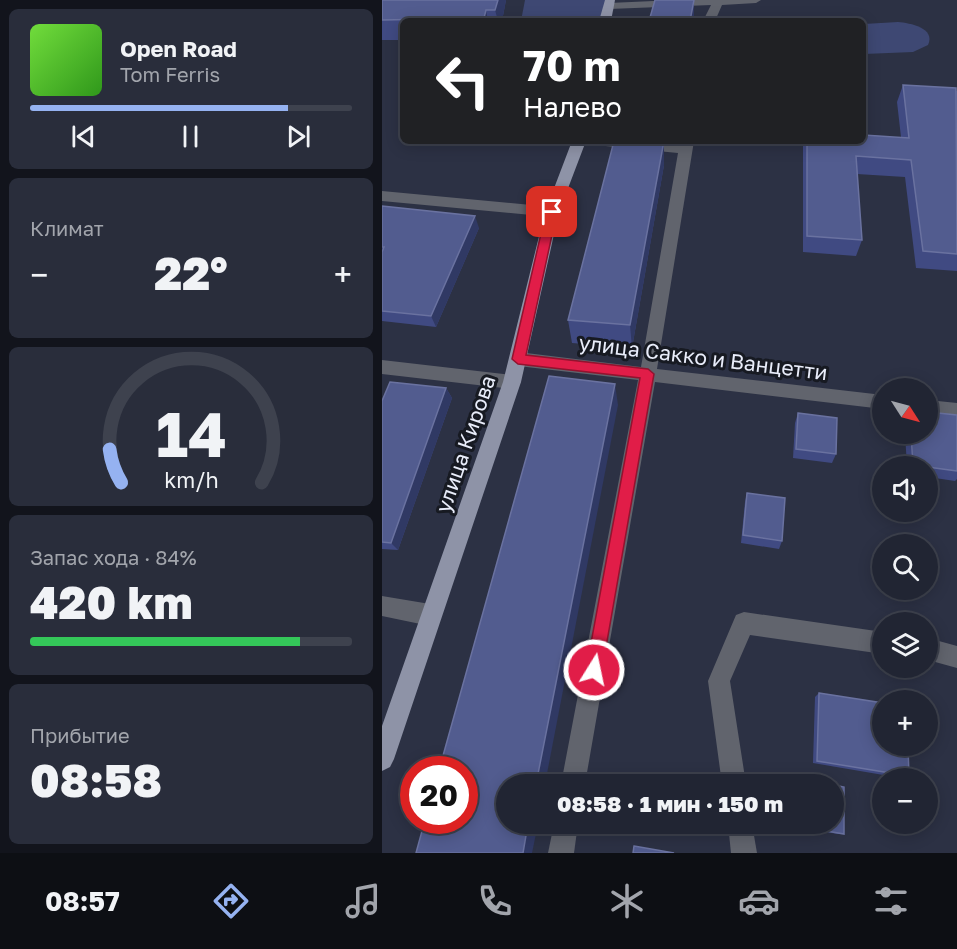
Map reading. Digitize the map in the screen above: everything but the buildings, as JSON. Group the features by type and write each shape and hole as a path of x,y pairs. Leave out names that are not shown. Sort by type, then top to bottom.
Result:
{"main road":[{"path":"606,18 609,3"},
{"name":"улица Кирова","path":"382,759 512,382 552,212 578,144"}],"street":[{"path":"609,3 717,3 756,0"},
{"path":"710,18 717,3"},
{"path":"575,774 648,374 686,146 650,144"},
{"path":"382,196 552,212"},
{"name":"улица Сакко и Ванцетти","path":"518,359 872,401"},
{"path":"382,367 512,382"},
{"path":"938,408 956,410"},
{"path":"382,606 430,615"},
{"path":"733,774 719,681 744,623 872,641"},
{"path":"938,652 956,657"},
{"path":"561,853 564,834"},
{"path":"741,834 744,853"}],"shaded area":[{"path":"525,0 612,0 610,18 522,18"},
{"path":"898,22 915,25 925,31 930,39 928,45 913,52 866,54 866,24"}],"route":[{"path":"552,212 518,359 648,374 594,670"}]}
